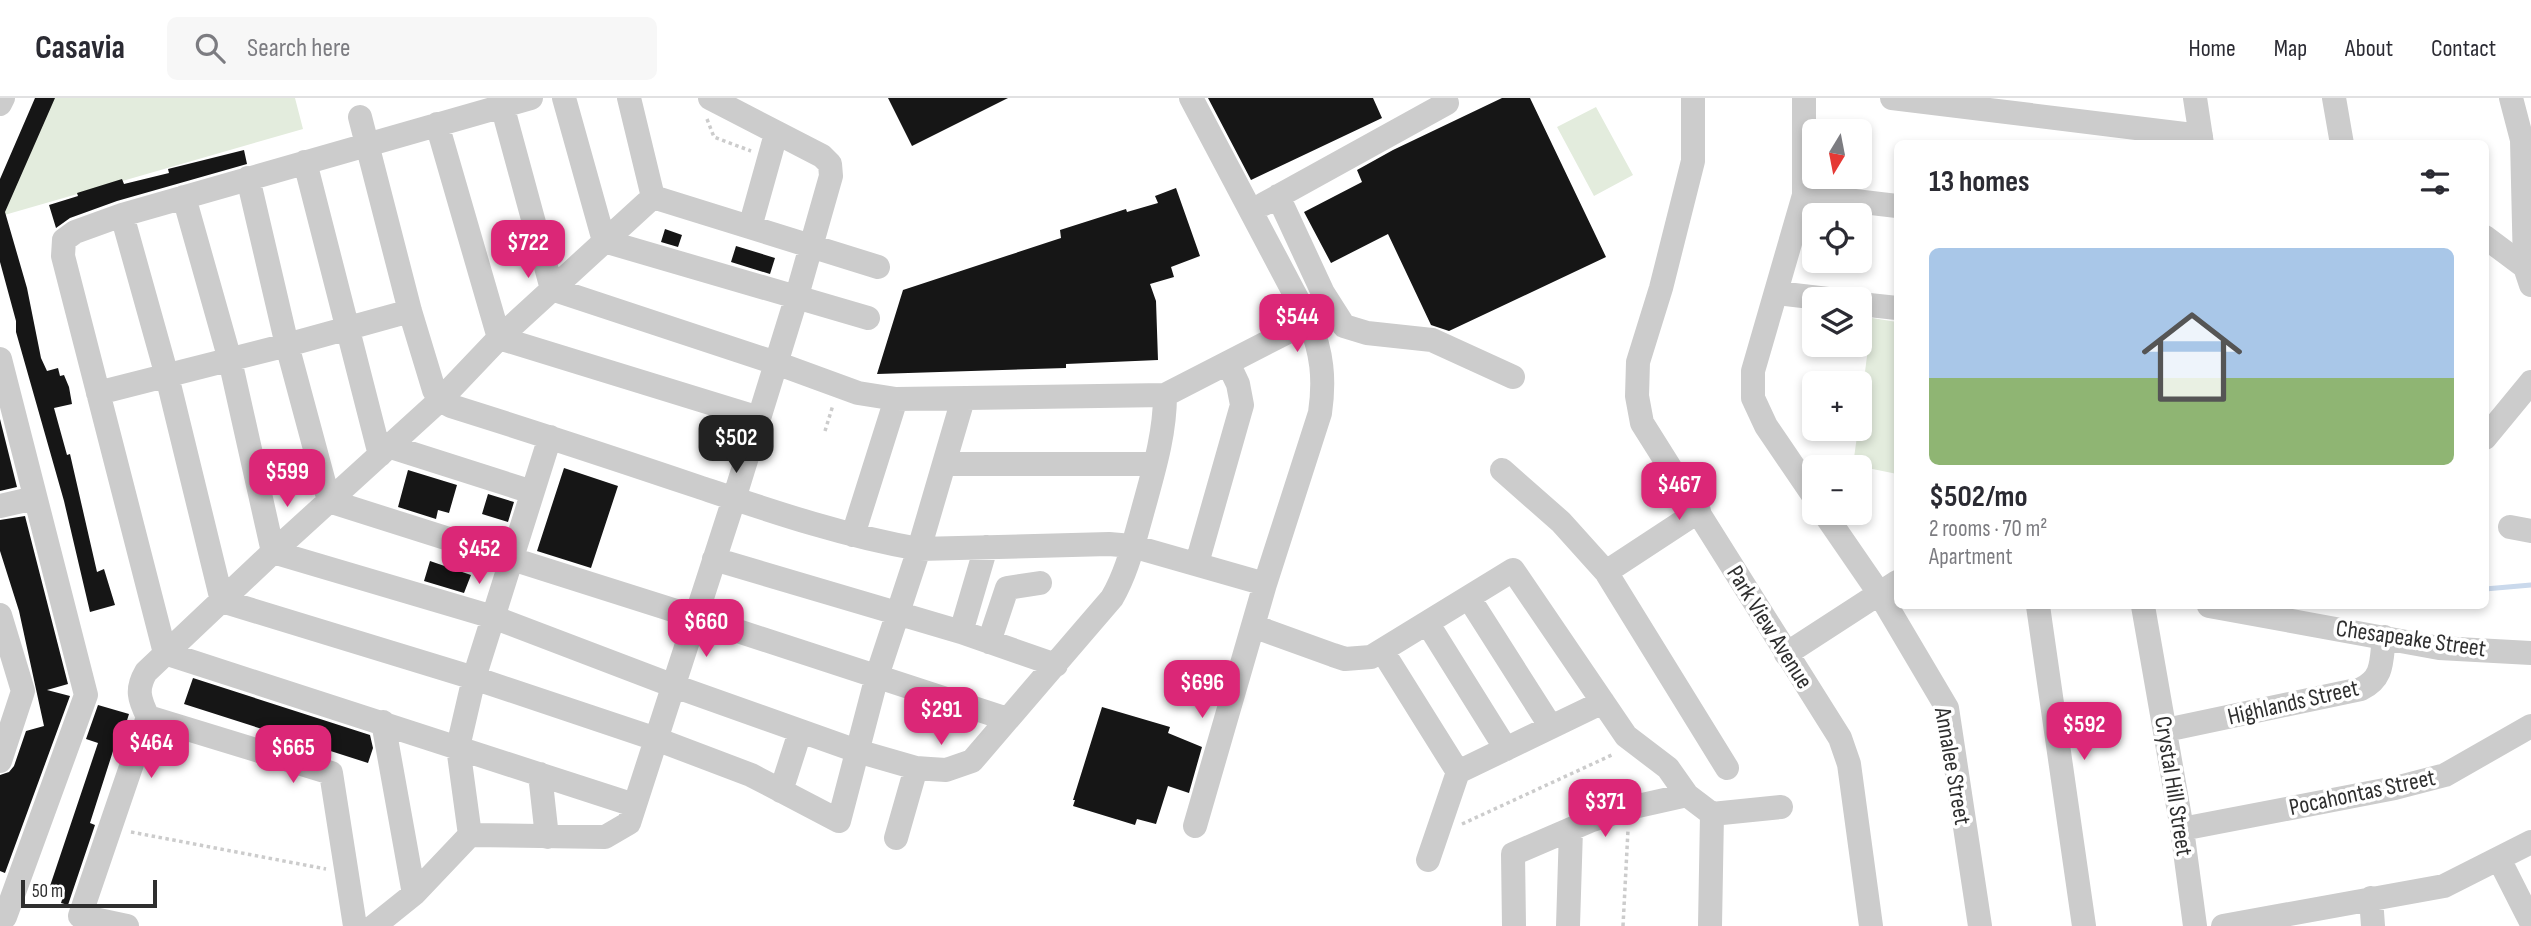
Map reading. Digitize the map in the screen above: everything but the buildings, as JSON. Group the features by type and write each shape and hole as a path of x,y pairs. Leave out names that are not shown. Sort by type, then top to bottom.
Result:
{"street":[{"path":"0,104 3,98"},
{"path":"165,653 62,256 64,240 75,232 122,215 530,98"},
{"path":"564,98 604,241"},
{"path":"629,98 653,197"},
{"path":"1191,98 1309,321 1323,364 1320,413 1265,584 1195,826"},
{"name":"Park View Avenue","path":"1693,98 1693,160 1661,288 1638,362 1637,396 1642,423 1840,737 1849,764 1871,926"},
{"path":"1802,479 1766,426 1752,398 1753,371 1804,195 1804,98"},
{"path":"1892,98 2201,140 2195,98"},
{"path":"2334,98 2347,139"},
{"path":"2511,98 2522,140 2528,276"},
{"path":"1251,211 1447,103"},
{"path":"374,926 414,894 470,835 605,837 629,824 734,499 831,176 830,164 822,156 707,104"},
{"path":"502,105 552,289"},
{"path":"360,117 410,311 434,390 440,400 451,406 853,535 919,548 1109,544 1132,546 1265,584"},
{"path":"437,124 499,338"},
{"path":"750,227 776,134"},
{"path":"304,162 384,451"},
{"path":"248,178 287,345 330,501"},
{"path":"1279,195 1324,293 1344,326 1367,333 1432,340 1513,377"},
{"path":"1804,195 1894,206"},
{"path":"184,197 230,360 273,552"},
{"path":"127,926 80,916 148,717 139,698 139,684 146,671 440,400 499,338 653,197"},
{"path":"653,197 878,267"},
{"path":"122,215 167,376 222,601"},
{"path":"604,241 868,318"},
{"path":"2489,241 2528,276"},
{"path":"552,289 840,386 875,397 896,399 1165,395 1309,321"},
{"path":"1777,293 1802,296"},
{"path":"1872,305 1894,308"},
{"path":"98,393 410,311"},
{"path":"499,338 759,418"},
{"path":"0,359 86,695 5,916 0,922"},
{"path":"1197,563 1242,405 1238,384 1228,363"},
{"path":"2489,433 2531,382"},
{"path":"273,552 493,617 674,686 857,751 916,768 946,770 972,761 1056,665 1112,598 1122,582 1164,428 1165,395"},
{"path":"222,601 474,678 656,739 751,775 839,821 877,676 919,548 963,398"},
{"path":"853,535 896,399"},
{"path":"470,835 458,747 474,678 550,437"},
{"path":"384,451 532,492"},
{"path":"944,464 1155,464"},
{"path":"1502,470 1561,522 1606,572 1727,768"},
{"path":"0,506 35,498"},
{"path":"330,501 1007,719"},
{"path":"1606,572 1699,511"},
{"name":"Annalee Street","path":"1835,525 1888,588"},
{"path":"961,632 986,547"},
{"path":"714,559 961,632 1056,665"},
{"path":"1253,626 1345,659 1371,657 1513,570 1626,736 1668,768 1687,795 1712,814 1781,807"},
{"path":"989,642 1007,588 1040,583"},
{"path":"1786,654 1888,588"},
{"path":"1469,598 1551,727"},
{"name":"Annalee Street","path":"1898,609 1947,708 1980,926"},
{"path":"2038,609 2084,926"},
{"name":"Crystal Hill Street","path":"2144,609 2166,730 2195,926"},
{"name":"Chesapeake Street","path":"2247,609 2334,616 2384,638 2439,648 2531,653"},
{"path":"0,615 23,691 0,761"},
{"path":"1428,624 1506,749"},
{"name":"Highlands Street","path":"2166,730 2361,689 2373,683 2379,671 2384,638"},
{"path":"1383,652 1458,772"},
{"path":"165,653 634,805"},
{"path":"1428,860 1458,772 1603,702"},
{"path":"148,717 331,773 355,926"},
{"path":"383,722 414,894"},
{"name":"Pocahontas Street","path":"2182,829 2395,788 2445,775 2531,726"},
{"path":"781,791 800,732"},
{"path":"895,838 916,768"},
{"path":"540,774 547,836"},
{"path":"1514,926 1513,854 1591,820 1687,795"},
{"path":"1710,926 1712,814"},
{"path":"1568,926 1571,829"},
{"path":"2222,926 2444,886 2531,842"},
{"path":"2499,859 2531,922"},
{"path":"2371,898 2373,926"}],"path":[{"path":"707,104 714,137 769,159"},
{"path":"825,431 840,386"},
{"path":"1438,835 1635,744"},
{"path":"1623,926 1629,808"},
{"path":"110,828 346,872"}],"green space":[{"path":"54,98 295,98 303,129 1,216"},
{"path":"1596,107 1633,175 1594,196 1557,127"},
{"path":"1872,318 1894,322 1894,473 1872,469 1872,455 1854,455 1856,441 1872,441 1872,371 1865,371 1867,357 1872,357"}],"waterway":[{"path":"2489,589 2531,585"}]}
